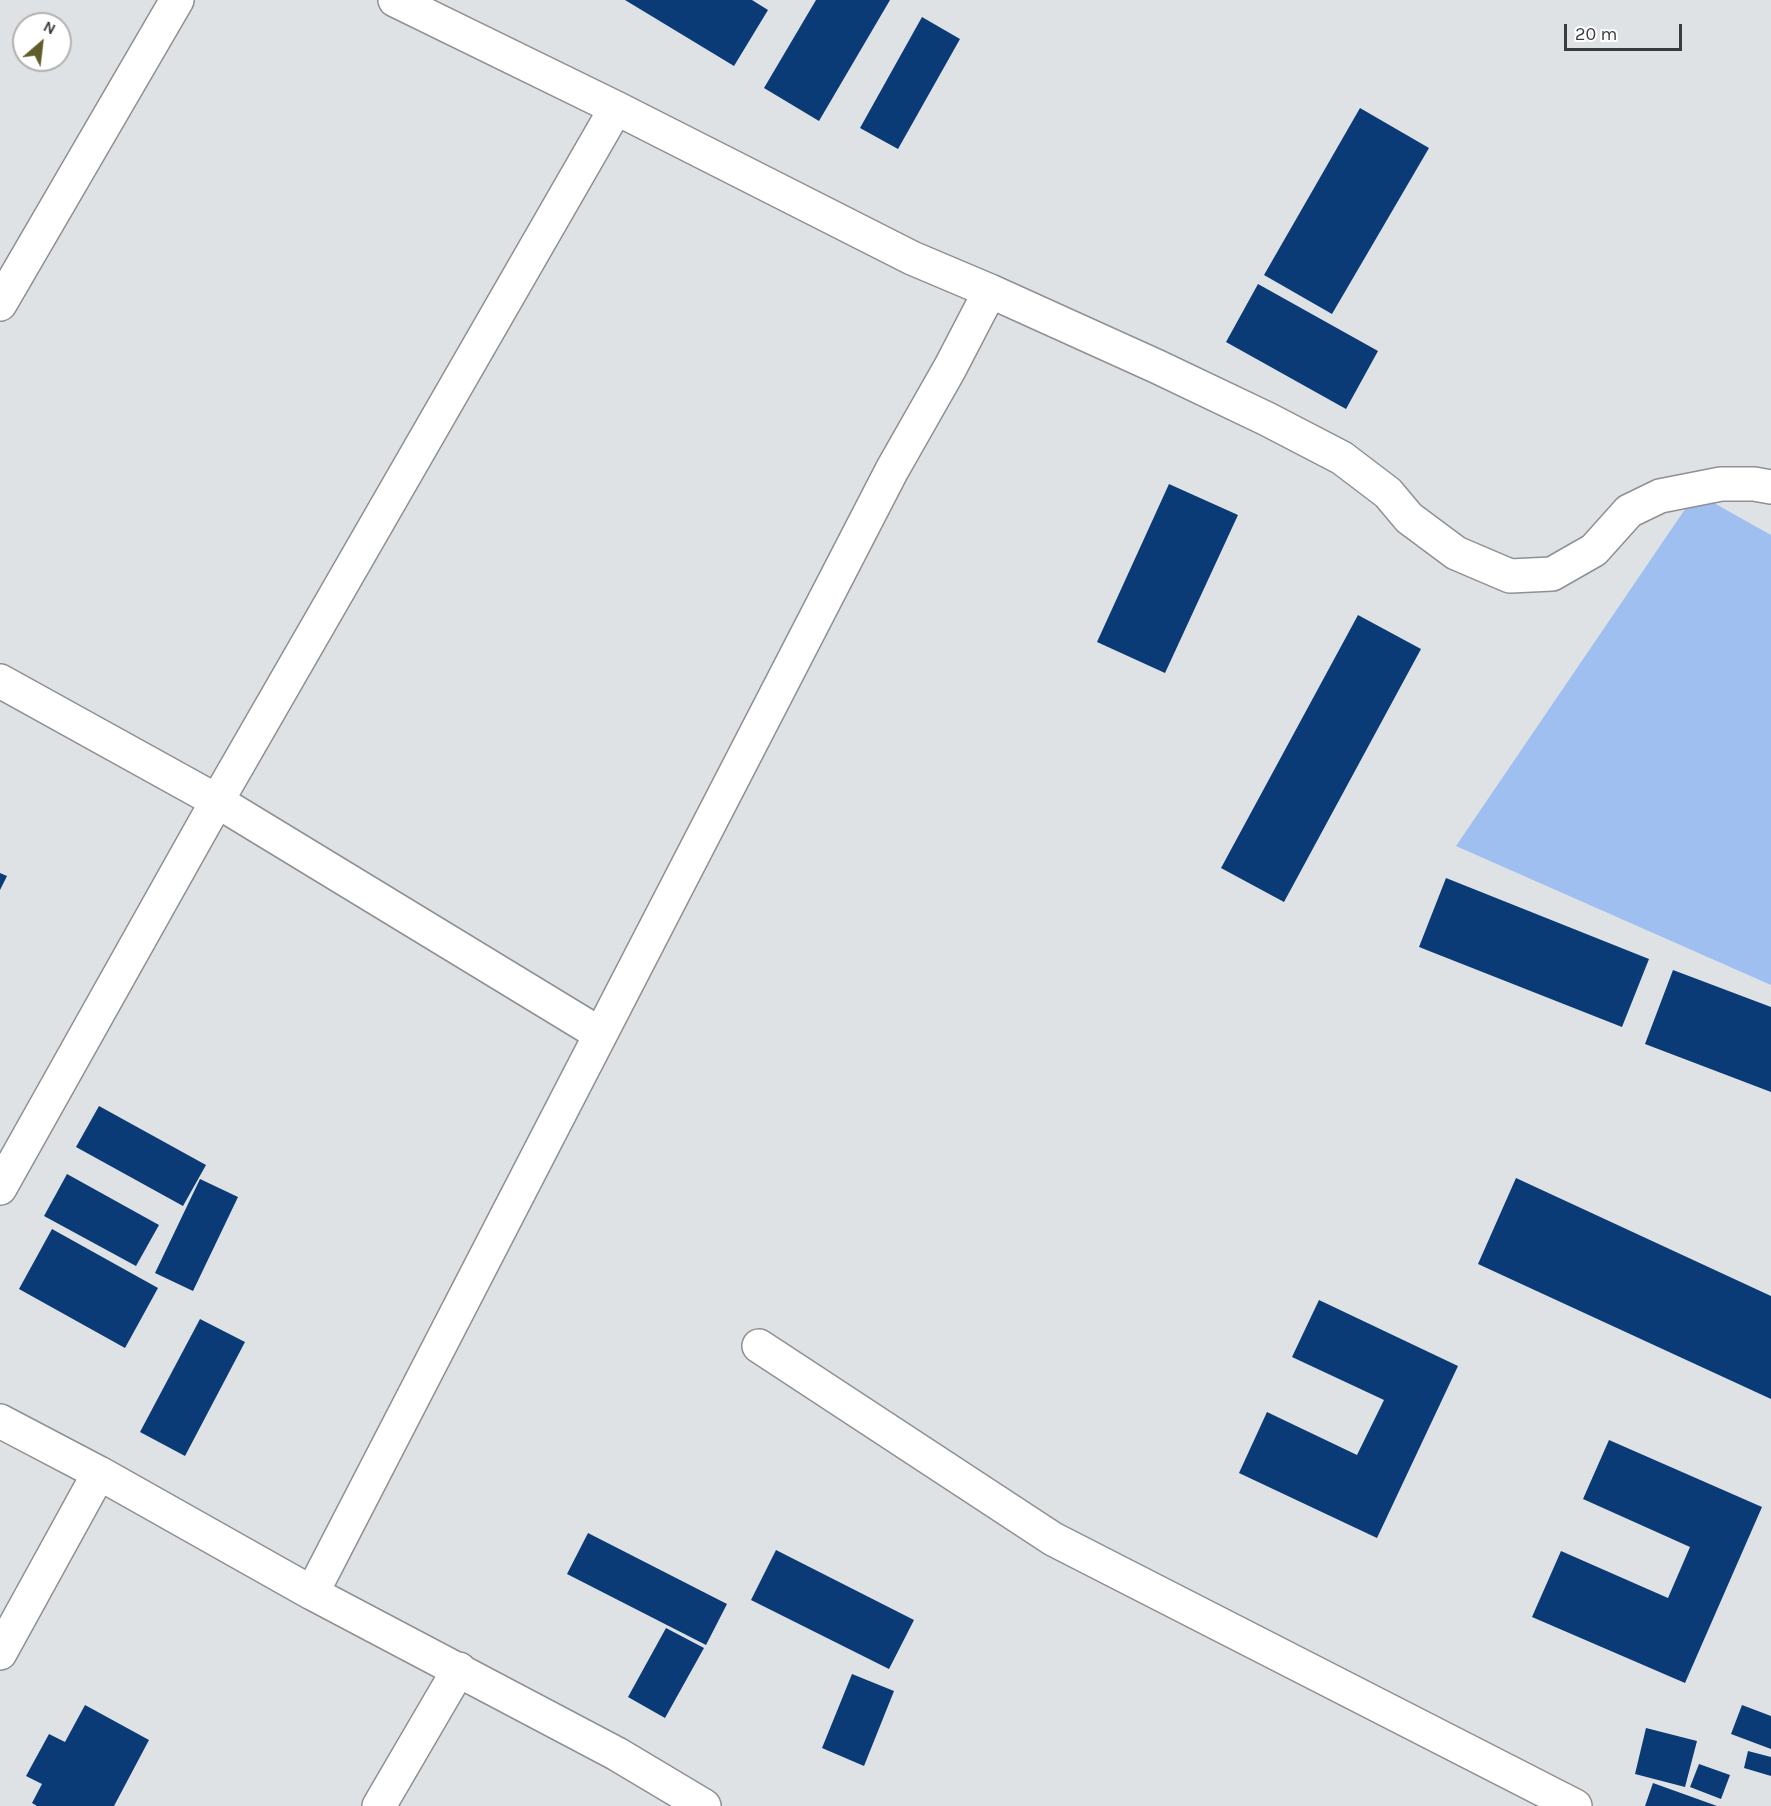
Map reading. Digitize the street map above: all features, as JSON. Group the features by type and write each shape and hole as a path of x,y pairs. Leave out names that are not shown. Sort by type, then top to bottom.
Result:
{"street":[{"path":"0,304 177,0"},
{"path":"395,0 616,108 912,258 1168,371 1342,458 1388,493 1409,518 1456,553 1510,576 1552,574 1594,550 1629,511 1660,496 1721,484 1771,487"},
{"path":"0,1188 217,801 616,108"},
{"path":"312,1593 892,470 950,368 990,291"},
{"path":"0,681 217,801 600,1034"},
{"path":"759,1346 1053,1539 1575,1806"},
{"path":"0,1421 99,1473 312,1593 617,1754 704,1806"},
{"path":"0,1653 99,1473"},
{"path":"379,1806 459,1670"}],"shaded area":[{"path":"1696,493 1771,535 1771,985 1456,846"}],"building":[{"path":"625,0 752,0 768,10 734,66"},
{"path":"816,0 890,0 819,121 764,88"},
{"path":"922,17 960,39 898,149 860,128"},
{"path":"1360,108 1429,148 1332,314 1264,275"},
{"path":"1258,284 1378,351 1346,409 1226,342"},
{"path":"1169,484 1238,515 1165,673 1097,642"},
{"path":"1358,615 1421,649 1284,902 1221,868"},
{"path":"0,873 7,876 0,890"},
{"path":"1446,878 1649,959 1622,1027 1419,947"},
{"path":"1673,970 1771,1007 1771,1092 1645,1044"},
{"path":"99,1106 206,1165 183,1206 76,1147"},
{"path":"67,1174 159,1225 136,1266 44,1216"},
{"path":"1516,1178 1771,1296 1771,1399 1478,1264"},
{"path":"200,1179 238,1197 193,1291 155,1273"},
{"path":"52,1229 158,1288 125,1348 19,1289"},
{"path":"1319,1300 1458,1366 1377,1538 1239,1473 1267,1412 1357,1455 1384,1400 1292,1357"},
{"path":"200,1319 245,1342 185,1456 140,1432"},
{"path":"1609,1440 1762,1507 1685,1683 1532,1617 1561,1551 1668,1598 1690,1547 1583,1499"},
{"path":"588,1533 727,1604 706,1645 567,1574"},
{"path":"776,1550 914,1620 889,1669 751,1600"},
{"path":"666,1628 704,1648 665,1718 628,1697"},
{"path":"852,1674 894,1691 864,1766 822,1748"},
{"path":"85,1705 149,1740 114,1806 37,1806 32,1803 42,1784 26,1776 49,1734 65,1742"},
{"path":"1742,1705 1771,1716 1771,1749 1731,1734"},
{"path":"1646,1728 1697,1741 1685,1787 1635,1774"},
{"path":"1748,1751 1771,1757 1771,1776 1744,1768"},
{"path":"1699,1764 1730,1775 1721,1799 1690,1787"},
{"path":"1653,1783 1717,1806 1645,1806"}]}
